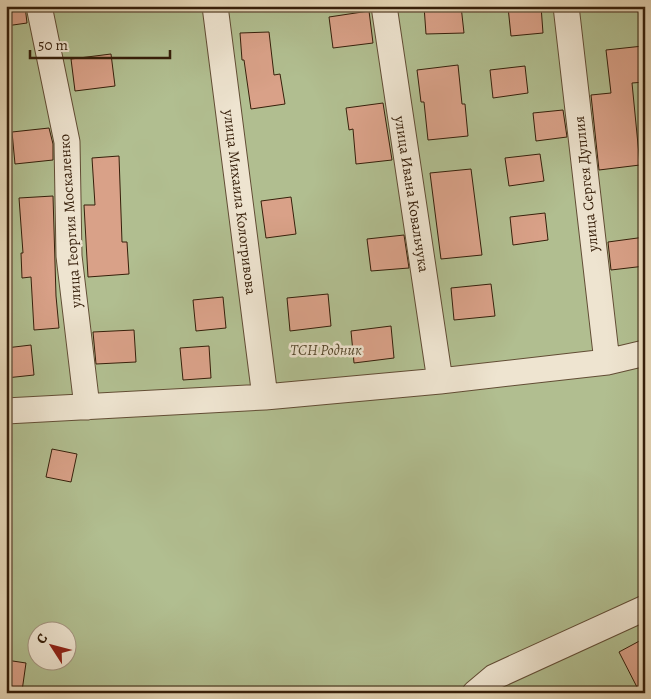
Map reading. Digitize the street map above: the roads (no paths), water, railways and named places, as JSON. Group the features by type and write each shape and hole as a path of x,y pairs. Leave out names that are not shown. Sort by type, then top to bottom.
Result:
{"street":[{"name":"улица Георгия Москаленко","path":"39,6 67,142 69,256 87,407"},
{"name":"улица Михаила Кологривова","path":"215,6 265,397"},
{"name":"улица Ивана Ковальчука","path":"384,6 440,381"},
{"name":"улица Сергея Дуплия","path":"566,6 607,362"},
{"path":"6,411 265,397 440,381 607,362 645,353"},
{"path":"475,693 494,677 645,608"}],"park label":[{"name":"ТСН Родник","path":"326,350"}]}
